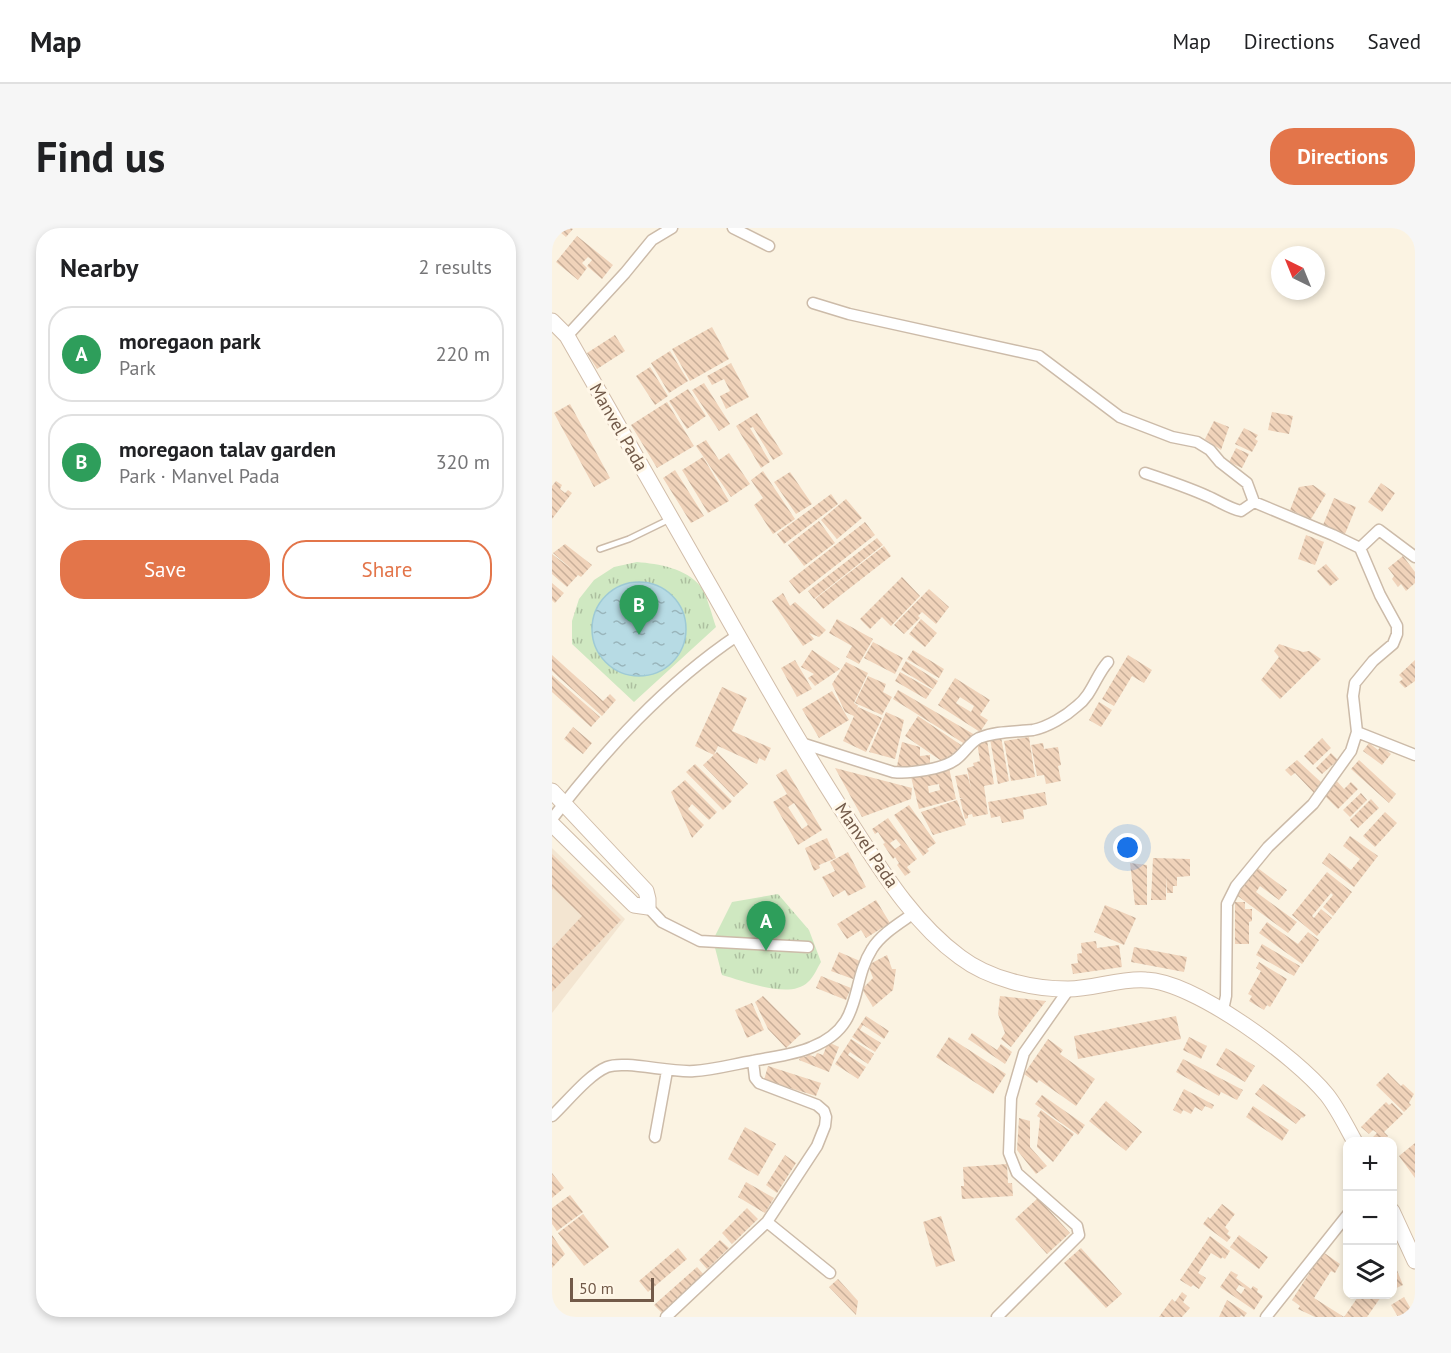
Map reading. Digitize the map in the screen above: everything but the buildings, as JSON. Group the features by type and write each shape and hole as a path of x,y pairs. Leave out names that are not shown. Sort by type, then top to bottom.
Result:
{"main road":[{"name":"Manvel Pada","path":"552,321 567,336 798,742 882,871 923,926 972,966 1020,984 1069,989 1146,980 1179,988 1223,1010 1271,1045 1314,1082 1328,1096 1352,1137"},
{"path":"552,790 646,891 648,907 634,905 552,824"},
{"path":"1397,1222 1415,1261"}],"street":[{"path":"567,336 626,273 652,240 672,228"},
{"path":"733,228 769,246"},
{"path":"813,303 849,314 1039,356 1120,417 1172,437 1197,442 1210,450 1220,462 1247,483 1254,502 1360,548 1380,595 1397,626 1397,634 1393,644 1355,683 1353,696 1357,732 1351,751 1313,804 1268,847 1231,893 1227,904 1226,996 1223,1010"},
{"path":"1145,473 1184,486 1228,508 1242,511 1254,502"},
{"path":"1360,548 1379,530 1415,557"},
{"path":"552,819 644,712 714,651 738,635"},
{"path":"798,742 893,772 904,773 946,765 956,760 979,738 1043,727 1077,707 1085,699 1108,662"},
{"path":"1357,732 1415,755"},
{"path":"648,907 662,922 700,941 808,947"},
{"path":"552,1116 596,1073 607,1067 619,1064 667,1071 694,1071 812,1048 829,1038 844,1024 852,1010 866,960 872,948 914,913"},
{"path":"997,1317 1079,1235 1077,1226 1017,1173 1008,1153 1011,1098 1024,1053 1069,989"},
{"path":"666,1317 767,1222 817,1146 825,1126 824,1111 818,1105 759,1083 755,1078 753,1061"},
{"path":"655,1137 667,1071"},
{"path":"1266,1317 1343,1219"},
{"path":"767,1222 830,1273"}],"lane":[{"path":"600,549 629,539 671,518"}],"shaded area":[{"path":"552,848 625,919 552,1013"}],"green space":[{"path":"637,562 672,568 688,575 701,587 716,627 634,702 572,644 572,621 579,599 594,580 614,567"},
{"path":"778,894 809,930 821,962 812,978 800,987 779,989 766,988 722,975 713,940 732,902"}],"water":[{"path":"639,582 657,586 672,596 682,611 686,629 682,647 672,662 657,672 639,676 621,672 606,662 596,647 592,629 596,611 606,596 621,586"}],"place":[{"name":"moregaon talav garden","path":"639,635"},
{"name":"moregaon park","path":"766,951"}]}
